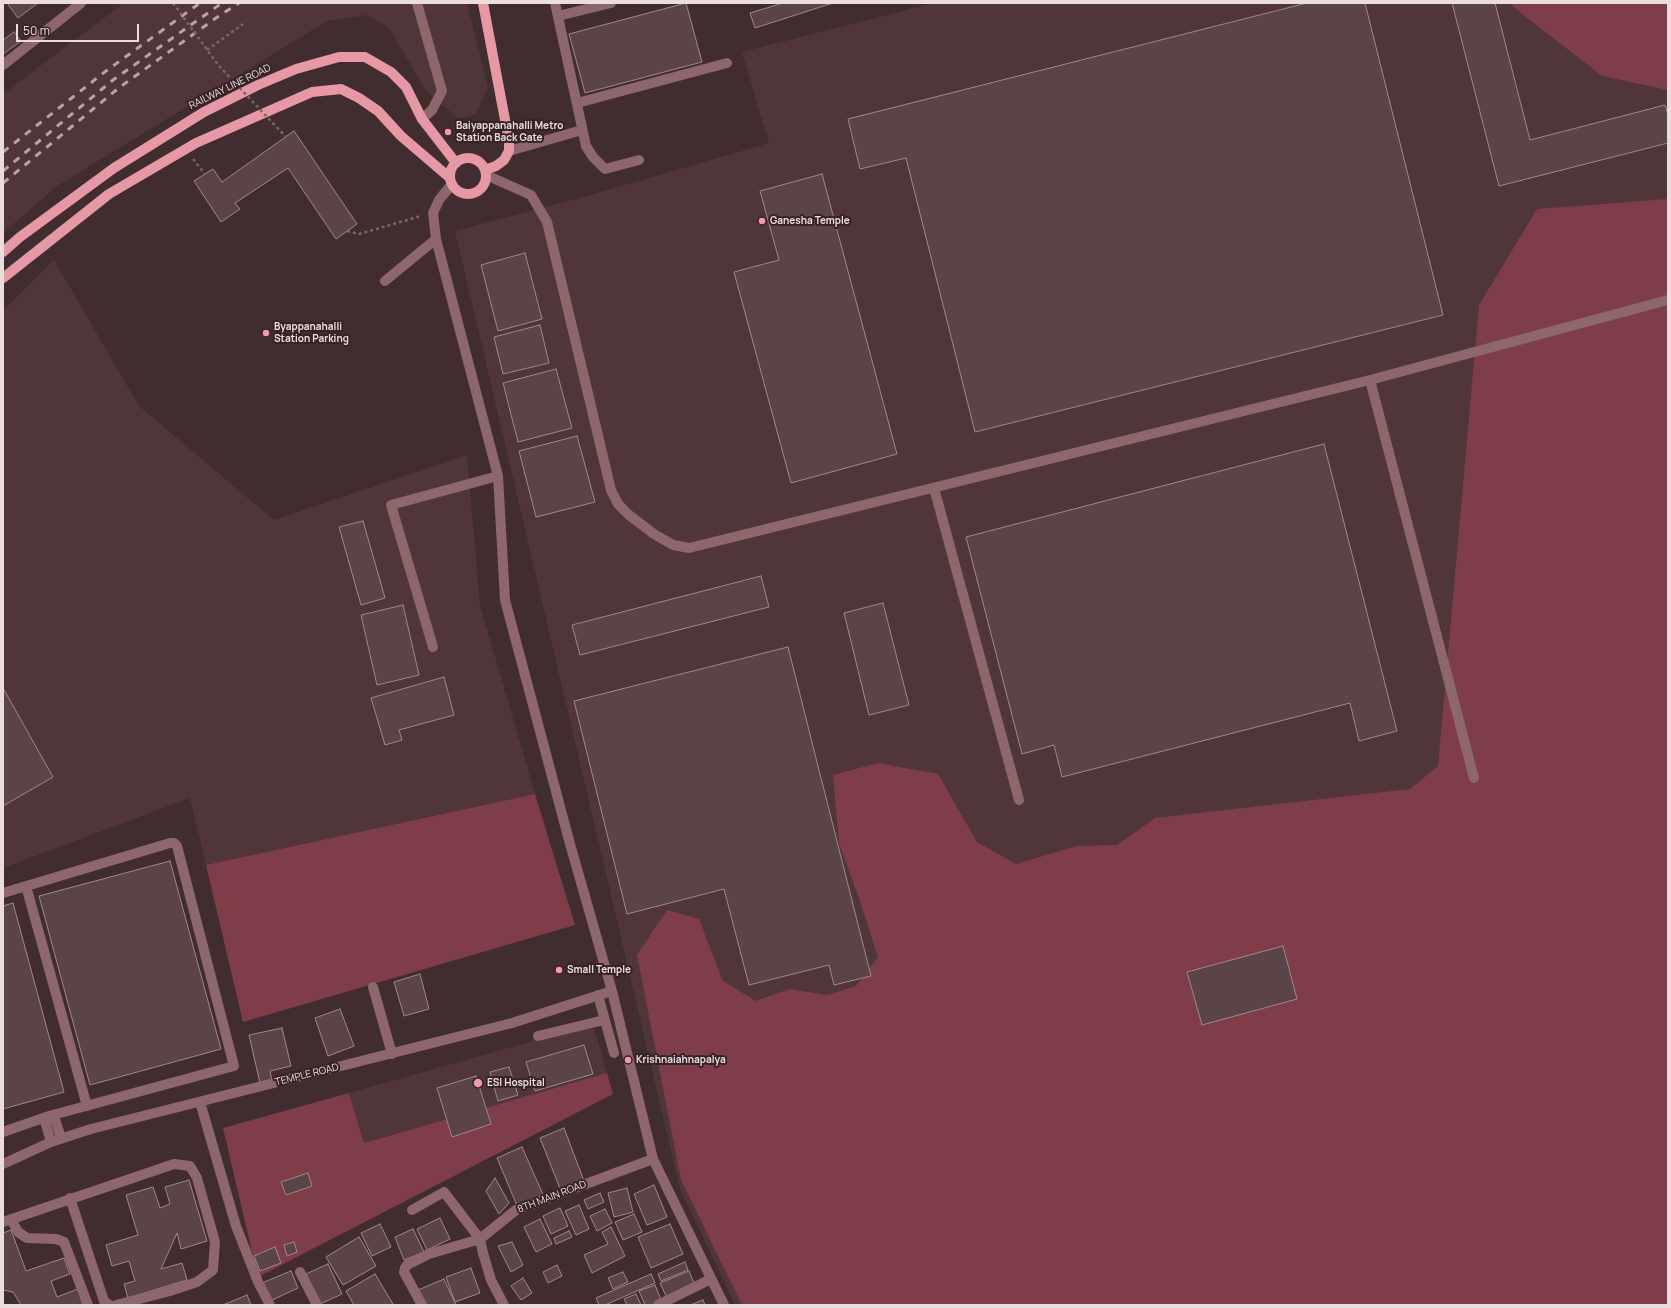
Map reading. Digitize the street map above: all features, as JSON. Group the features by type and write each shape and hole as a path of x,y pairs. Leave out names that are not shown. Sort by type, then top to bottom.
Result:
{"main road":[{"path":"3,278 109,194 196,143 312,92 341,89 359,98 378,111 401,136 451,181 460,192 472,193 482,187 485,173 504,160 509,151 509,141 483,3"},
{"name":"RAILWAY LINE ROAD","path":"3,252 20,237 114,168 204,112 258,85 296,69 339,57 365,57 391,72 406,87 422,119 456,163"},
{"path":"451,181 452,167 461,160 472,159 477,161 485,173"}],"street":[{"path":"3,65 81,3"},
{"path":"417,3 442,91 432,110 422,119"},
{"path":"555,3 586,146 593,157 605,169 639,160"},
{"path":"558,16 611,3"},
{"path":"576,103 727,63"},
{"path":"509,151 582,130"},
{"path":"485,173 532,195 547,222 611,490 618,504 654,534 674,545 689,548 1370,380 1668,300"},
{"path":"451,181 433,213 436,239 498,476 505,600 570,844 612,991 653,1160 724,1305"},
{"path":"385,281 436,239"},
{"path":"1370,380 1474,778"},
{"path":"433,646 391,505 498,476"},
{"path":"934,488 1019,800"},
{"path":"3,893 174,843 234,1066 49,1116 3,1132"},
{"path":"26,886 87,1106"},
{"path":"373,986 392,1054"},
{"name":"TEMPLE ROAD","path":"3,1164 56,1140 512,1023 612,991"},
{"path":"598,995 614,1053"},
{"path":"538,1036 604,1020"},
{"path":"200,1102 236,1226 258,1282 270,1305"},
{"path":"49,1116 54,1119 56,1140"},
{"name":"8TH MAIN ROAD","path":"480,1239 516,1210 653,1160"},
{"path":"88,1305 64,1242 56,1239 27,1238 18,1232 7,1220 174,1164 190,1166 197,1178 215,1242 213,1270 197,1282 170,1291 116,1305"},
{"path":"412,1210 444,1192 480,1239 491,1280 504,1305"},
{"path":"70,1198 104,1301 109,1305"},
{"path":"422,1305 404,1272 404,1268 429,1254 480,1239"},
{"path":"300,1272 317,1305"},
{"path":"658,1305 711,1279"}],"path":[{"path":"173,3 219,66 286,137"},
{"path":"207,50 244,24"},
{"path":"186,149 204,174"},
{"path":"347,231 359,234 433,213"}],"shaded area":[{"path":"124,3 467,3 488,88 476,114 459,119 427,92 389,28 368,15 327,21 57,186 3,233 3,94"},
{"path":"934,3 1668,3 1668,1305 735,1305 680,1189 455,231 580,198 769,143 742,52"},
{"path":"1512,3 1668,3 1668,90 1602,76 1512,6"},
{"path":"1668,199 1668,1305 742,1305 681,1180 637,955 667,910 699,919 723,981 756,1001 789,989 827,995 856,986 878,957 839,843 833,775 878,763 938,774 977,842 1016,864 1077,846 1117,845 1155,818 1410,789 1438,766 1479,305 1537,209"},
{"path":"54,260 139,406 274,520 467,455 480,605 535,794 206,865 190,798 3,868 3,311"},
{"path":"535,794 575,925 243,1022 206,865"},
{"name":"ESI Hospital","path":"593,1024 607,1073 364,1143 349,1093"},
{"path":"607,1073 613,1094 258,1277 223,1128 349,1093 364,1143"}],"building":[{"path":"7,3 38,3 18,18"},
{"path":"686,3 702,62 585,93 569,34"},
{"path":"783,3 833,3 755,28 750,13"},
{"path":"1307,3 1365,3 1443,315 975,432 906,158 860,169 848,119"},
{"path":"1452,3 1495,3 1530,140 1665,105 1668,115 1668,143 1499,186"},
{"path":"14,32 21,41 3,54 3,40"},
{"path":"294,131 357,224 336,239 288,168 235,203 240,209 221,222 194,181 213,169 222,182"},
{"path":"822,174 897,454 791,483 734,272 779,260 760,191"},
{"path":"525,253 542,319 498,331 481,265"},
{"path":"540,325 549,363 503,374 494,337"},
{"path":"556,369 572,428 518,442 503,383"},
{"path":"577,436 595,502 536,517 519,451"},
{"path":"1324,444 1397,731 1359,741 1350,703 1062,777 1054,745 1022,754 966,537"},
{"path":"363,521 385,598 361,605 339,527"},
{"path":"761,576 769,607 580,655 572,625"},
{"path":"883,603 909,705 869,715 844,613"},
{"path":"403,605 419,675 377,685 361,615"},
{"path":"788,647 871,976 834,985 829,965 749,985 724,889 627,914 574,701"},
{"path":"444,677 454,715 399,730 402,740 385,745 371,698"},
{"path":"3,688 53,777 3,806"},
{"path":"170,861 221,1049 90,1085 39,896"},
{"path":"13,903 64,1092 3,1109 3,906"},
{"path":"1283,946 1297,999 1202,1025 1187,972"},
{"path":"420,974 429,1009 404,1016 394,982"},
{"path":"340,1009 354,1046 328,1056 315,1018"},
{"path":"282,1028 291,1066 270,1071 272,1080 260,1083 249,1035"},
{"path":"584,1045 593,1074 535,1091 526,1062"},
{"path":"509,1067 518,1095 498,1101 490,1072"},
{"path":"476,1076 491,1124 452,1137 437,1088"},
{"path":"564,1128 584,1181 561,1191 540,1138"},
{"path":"522,1147 544,1197 518,1208 497,1158"},
{"path":"308,1173 312,1186 286,1195 281,1182"},
{"path":"495,1178 509,1203 499,1214 486,1191"},
{"path":"189,1180 207,1241 181,1249 177,1233 161,1269 182,1263 187,1280 128,1298 124,1284 135,1281 129,1261 112,1266 106,1245 138,1235 126,1195 153,1187 160,1208 170,1204 165,1187"},
{"path":"654,1185 667,1217 647,1225 634,1194"},
{"path":"627,1188 633,1212 614,1217 608,1193"},
{"path":"600,1193 604,1202 588,1209 584,1200"},
{"path":"579,1205 589,1229 576,1235 565,1211"},
{"path":"560,1208 568,1226 551,1234 543,1216"},
{"path":"605,1209 612,1223 597,1231 590,1216"},
{"path":"634,1214 642,1232 623,1240 615,1222"},
{"path":"440,1218 450,1239 427,1250 417,1229"},
{"path":"540,1219 552,1244 536,1252 524,1227"},
{"path":"380,1224 391,1247 372,1256 361,1233"},
{"path":"670,1224 683,1254 651,1268 638,1237"},
{"path":"611,1227 625,1256 592,1273 584,1255 608,1244 602,1232"},
{"path":"413,1229 424,1252 404,1260 395,1237"},
{"path":"11,1230 26,1271 64,1258 70,1274 51,1281 57,1297 78,1289 83,1305 21,1305 13,1292 3,1290 3,1233"},
{"path":"569,1231 572,1237 556,1244 554,1238"},
{"path":"359,1237 376,1266 343,1285 326,1257"},
{"path":"294,1242 297,1252 287,1256 284,1245"},
{"path":"512,1242 523,1265 511,1272 498,1246"},
{"path":"275,1247 281,1263 260,1271 254,1256"},
{"path":"685,1262 688,1270 661,1281 658,1274"},
{"path":"328,1264 342,1294 320,1304 306,1274"},
{"path":"557,1265 562,1276 548,1283 543,1272"},
{"path":"471,1268 480,1293 455,1302 446,1277"},
{"path":"291,1271 298,1288 270,1301 262,1283"},
{"path":"689,1271 695,1286 667,1298 660,1283"},
{"path":"623,1272 628,1282 613,1289 608,1278"},
{"path":"375,1274 393,1304 354,1305 346,1291"},
{"path":"651,1274 655,1283 605,1305 599,1305 596,1298"},
{"path":"523,1278 532,1293 521,1300 511,1286"},
{"path":"444,1279 456,1305 425,1305 418,1290"},
{"path":"655,1285 662,1302 655,1305 645,1305 639,1291"},
{"path":"636,1294 641,1305 627,1305 624,1299"},
{"path":"247,1295 251,1305 223,1305"},
{"path":"703,1300 705,1305 690,1305"}],"railway":[{"path":"3,152 106,71 200,3"},
{"path":"3,171 113,80 222,3"},
{"path":"3,183 120,87 239,3"}],"place":[{"name":"Baiyappanahalli Metro Station Back Gate","path":"448,132"},
{"name":"Ganesha Temple","path":"762,221"},
{"name":"Byappanahalli Station Parking","path":"266,333"},
{"name":"Small Temple","path":"559,970"},
{"name":"Krishnaiahnapalya","path":"628,1060"},
{"name":"ESI Hospital","path":"478,1083"}]}
